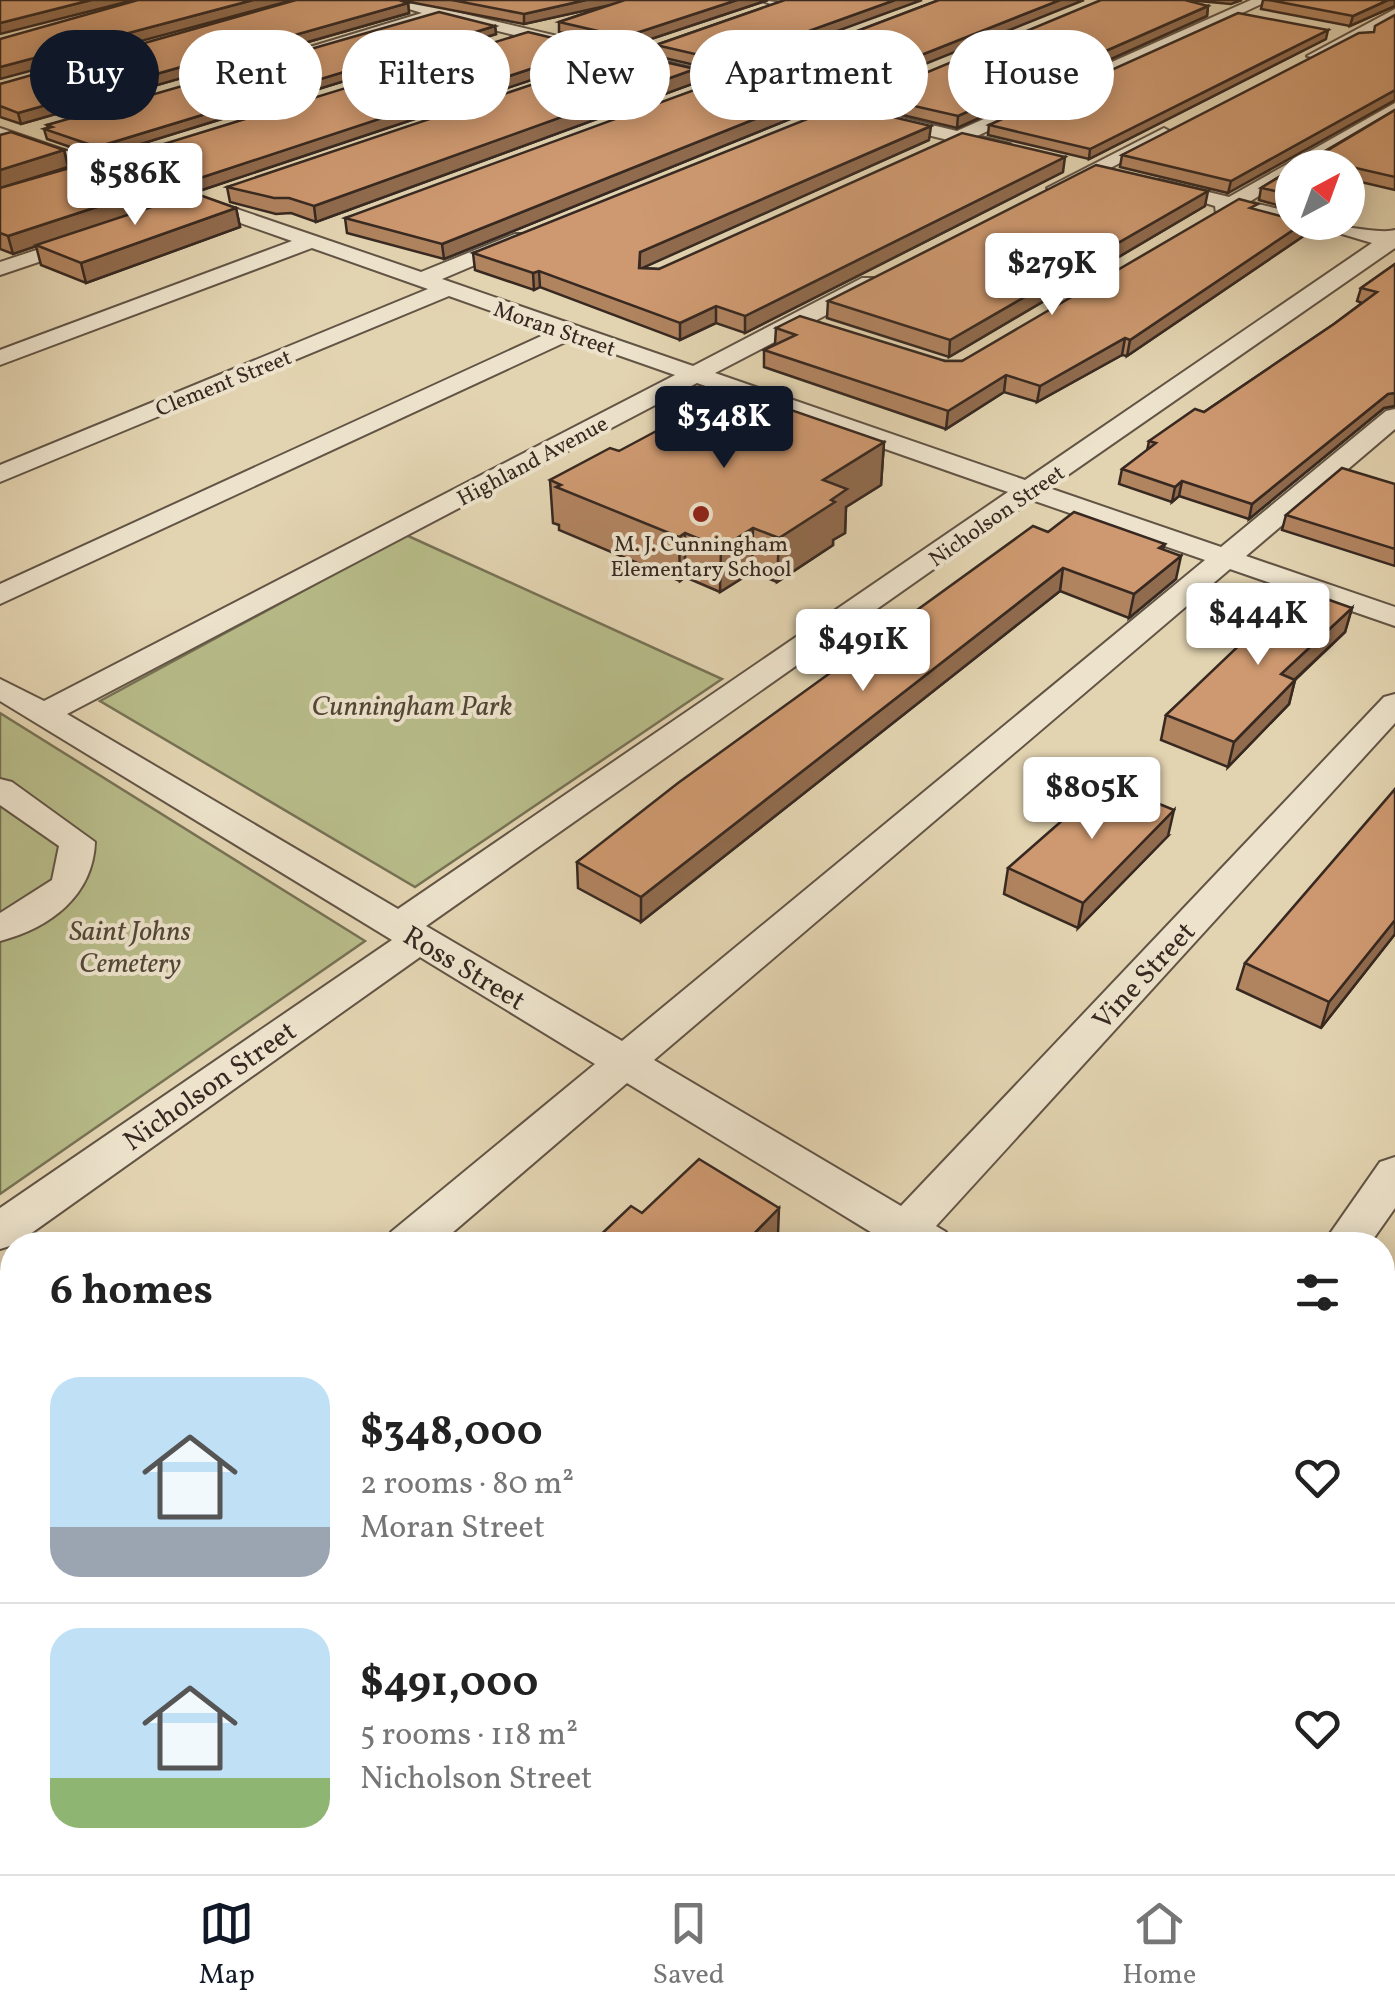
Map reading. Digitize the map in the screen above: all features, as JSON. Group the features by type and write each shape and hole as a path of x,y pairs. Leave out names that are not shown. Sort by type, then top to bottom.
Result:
{"street":[{"path":"388,0 530,35"},
{"path":"322,46 482,0"},
{"path":"922,154 1263,0"},
{"path":"748,16 782,1"},
{"path":"1199,6 1268,20"},
{"path":"1302,62 1395,14"},
{"path":"510,39 564,23"},
{"path":"1320,29 1382,41"},
{"path":"1324,150 1395,108"},
{"path":"802,124 813,120"},
{"path":"883,120 1028,154"},
{"path":"1040,196 1180,125"},
{"path":"3,136 46,126"},
{"name":"Moran Street","path":"3,136 1395,617"},
{"path":"64,178 134,156"},
{"path":"1063,162 1275,214"},
{"path":"1202,222 1275,178"},
{"path":"160,214 232,190"},
{"path":"0,358 336,225"},
{"path":"418,281 546,229"},
{"path":"0,269 106,232"},
{"path":"1365,234 1393,240"},
{"name":"Nicholson Street","path":"0,1231 408,933 1030,491 1393,240"},
{"name":"Highland Avenue","path":"43,714 884,276"},
{"name":"Clement Street","path":"0,474 445,290"},
{"path":"796,320 827,330"},
{"path":"0,594 568,332"},
{"path":"719,413 752,396"},
{"path":"424,1232 1395,416"},
{"name":"Ross Street","path":"0,688 628,1064 896,1232"},
{"name":"Vine Street","path":"916,1232 1395,704"},
{"path":"0,789 77,842 78,863 69,888 0,928"},
{"path":"1353,1232 1395,1174"}],"green space":[{"name":"Cunningham Park","path":"406,535 722,679 415,887 100,701"},
{"name":"Saint Johns Cemetery","path":"0,713 365,941 0,1194"}],"building":[{"path":"0,0 91,0 0,23"},
{"path":"138,0 253,0 140,30 32,30"},
{"path":"296,0 408,3 312,30 190,30"},
{"path":"452,0 586,0 524,14"},
{"path":"625,0 737,0 645,30 594,30 559,22"},
{"path":"785,0 895,0 811,30 699,30"},
{"path":"939,0 1060,0 984,30 948,30 948,44 928,52 928,30 860,30"},
{"path":"1101,0 1185,0 1208,6 1114,47 1114,30 1029,30"},
{"path":"1269,0 1388,0 1353,16"},
{"path":"439,12 495,26 482,30 377,30"},
{"path":"1238,13 1328,30 1090,149 989,125 1000,120 1114,120 1114,69"},
{"path":"1395,15 1395,90 1287,150 1275,150 1275,157 1231,181 1122,155 1359,33 1374,32 1375,26"},
{"path":"30,31 30,59 0,67 0,39"},
{"path":"530,32 530,69 510,76 510,38"},
{"path":"179,33 179,68 159,73 159,39"},
{"path":"690,33 690,53 670,48 670,40"},
{"path":"342,40 342,73 322,79 322,46"},
{"path":"670,63 690,68 670,78"},
{"path":"948,64 948,114 928,109 928,72"},
{"path":"30,75 30,110 18,113 0,106 0,84"},
{"path":"530,85 530,120 553,120 314,206 227,187 426,120 510,120 510,92"},
{"path":"179,87 179,120 186,120 97,147 44,129 64,120 159,120 159,93"},
{"path":"342,89 342,120 376,120 197,179 128,155 242,120 322,120 322,95"},
{"path":"690,92 690,120 752,120 442,244 345,218 612,120 670,120 670,99"},
{"path":"1395,110 1395,177 1365,170 1365,150 1328,150"},
{"path":"805,120 906,120 931,126 640,252 639,268 659,269 962,133 1065,157 745,316 716,306 680,323 539,271 533,273 473,253"},
{"path":"11,132 64,150 0,170 0,135"},
{"path":"94,161 164,185 8,236 0,233 0,188"},
{"path":"1096,165 1208,191 950,340 828,301"},
{"path":"1275,179 1275,191 1261,188"},
{"path":"194,193 236,208 81,263 36,245"},
{"path":"1239,199 1258,204 1250,208 1275,215 1275,240 1278,240 1130,340 1125,338 1040,386 1006,375 948,411 764,350 796,335 776,328 800,316 945,361 962,361"},
{"path":"1395,264 1395,393 1388,394 1252,504 1182,481 1175,487 1122,469 1156,443 1149,441 1195,409 1204,412 1377,292 1361,288"},
{"path":"733,390 884,442 823,480 847,489 831,500 835,502 779,538 753,528 721,548 685,533 679,537 556,487 561,485 550,480 610,448 619,451"},
{"path":"1342,468 1395,484 1395,549 1286,515"},
{"path":"1074,512 1165,544 1159,548 1181,556 1134,594 1063,568 641,897 577,862 678,783 1033,526 1048,532"},
{"path":"1304,591 1352,608 1281,674 1295,680 1234,742 1166,715 1292,595 1298,597"},
{"path":"1106,782 1174,810 1083,903 1008,868"},
{"path":"1395,789 1395,920 1329,1002 1245,963"},
{"path":"699,1159 779,1208 756,1232 604,1232 631,1206 642,1213"}],"place":[{"name":"M. J. Cunningham Elementary School","path":"701,514"}]}
